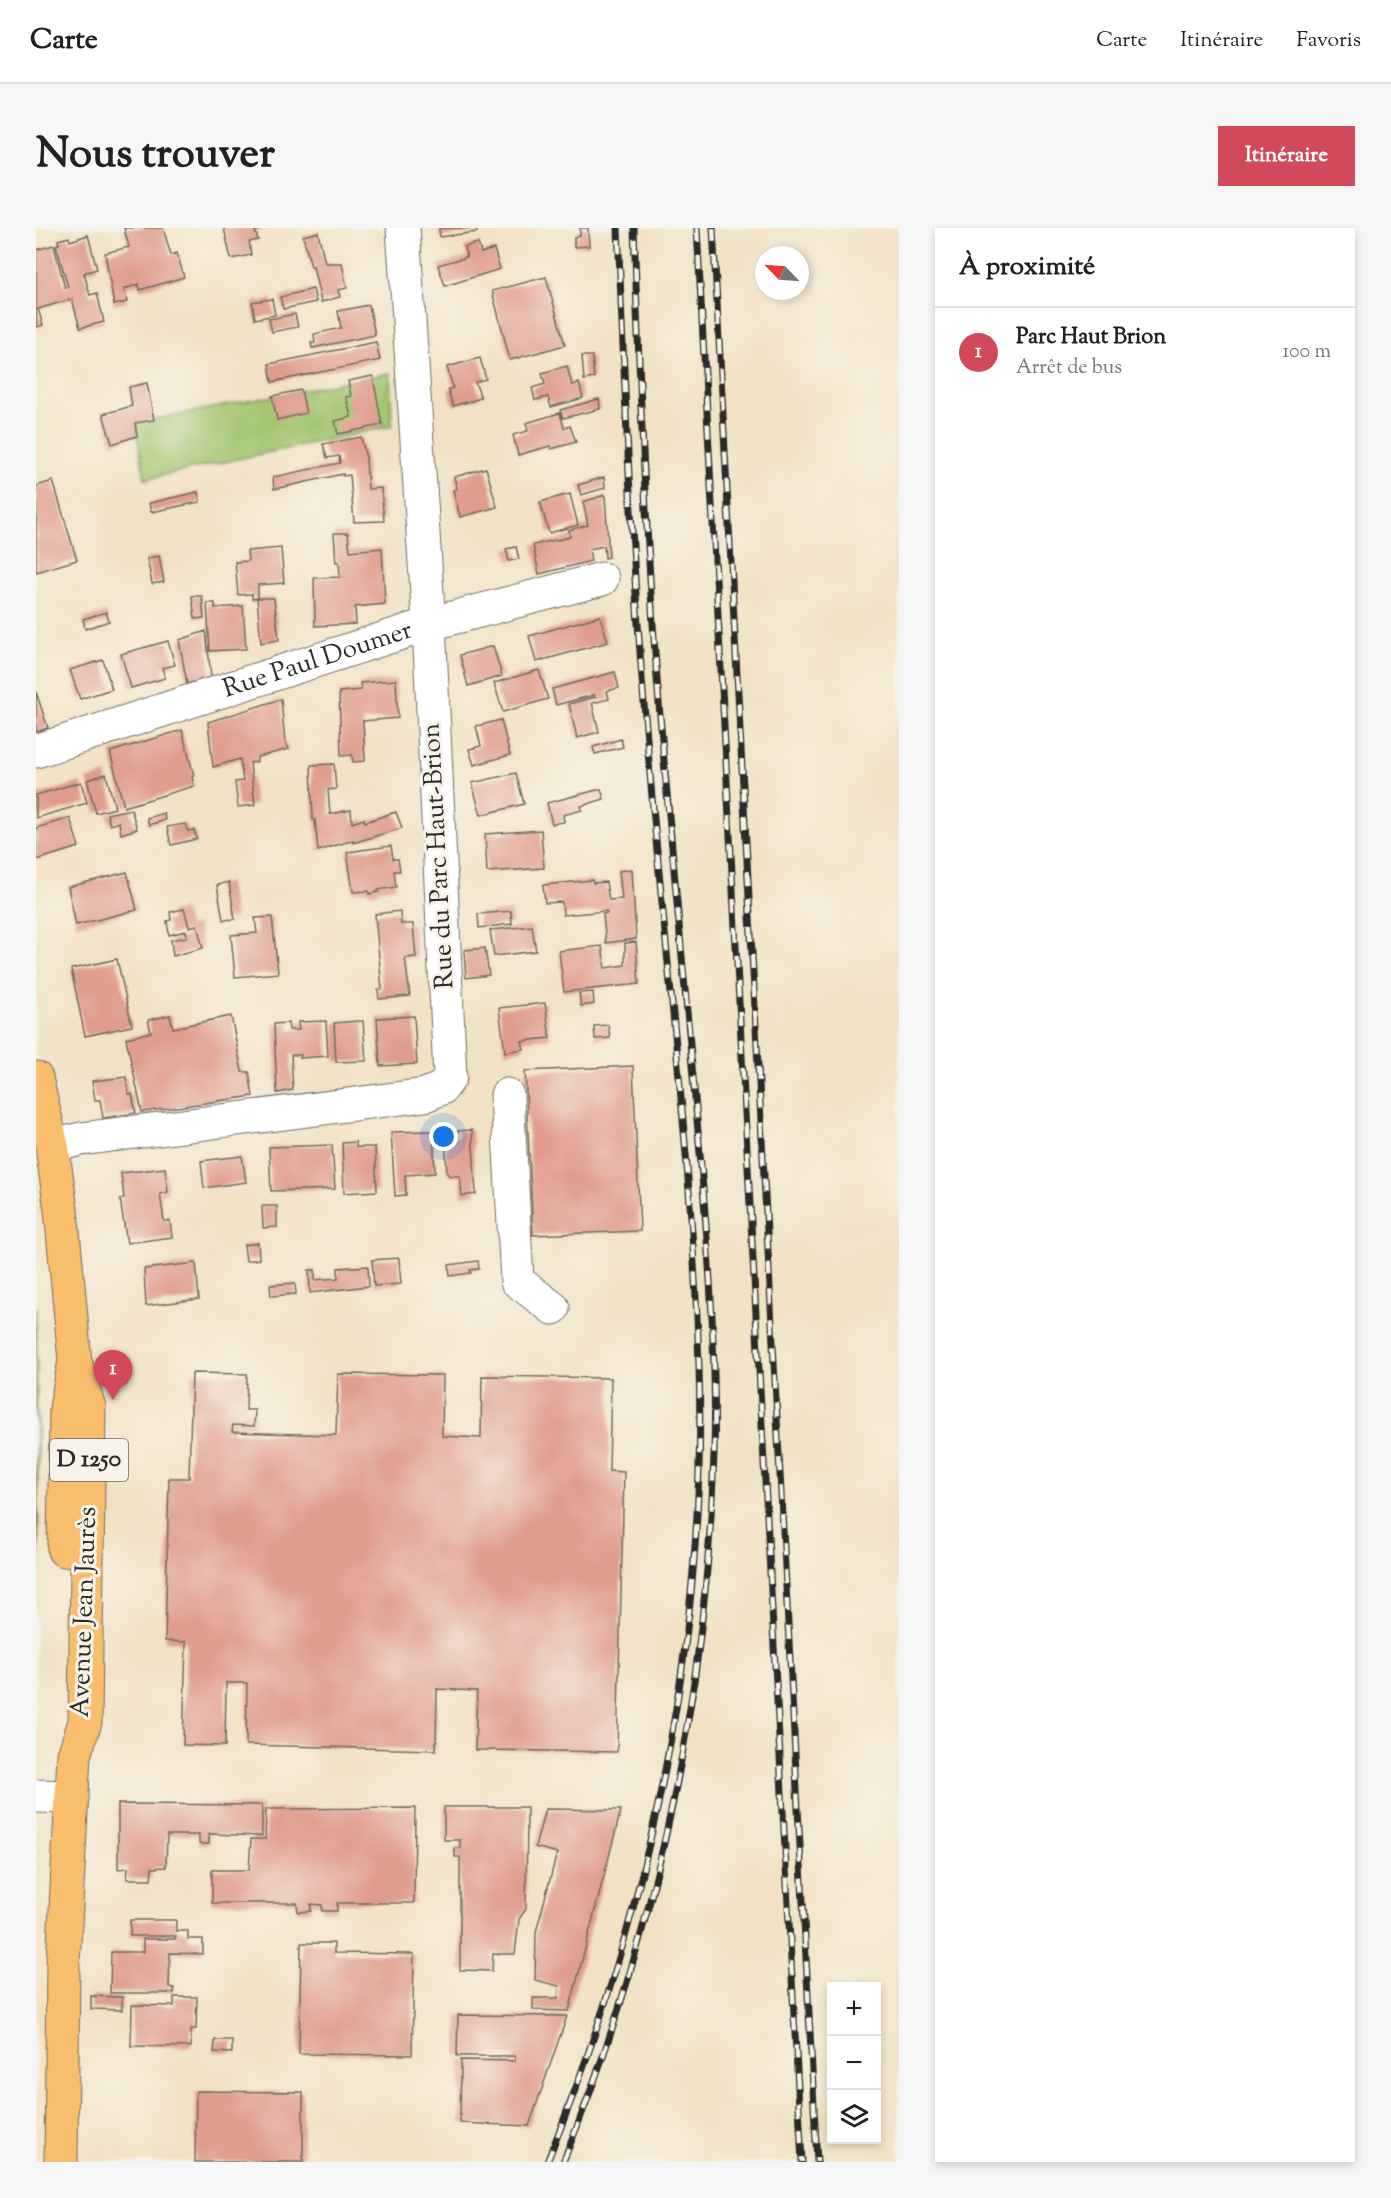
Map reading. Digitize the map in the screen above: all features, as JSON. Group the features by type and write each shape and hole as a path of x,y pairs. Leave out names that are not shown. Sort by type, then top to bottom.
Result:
{"main road":[{"name":"Avenue Jean Jaurès","path":"36,1078 52,1146 62,1210 75,1361 66,1408 62,1721 74,1755 63,1964 61,2162"}],"street":[{"name":"Rue du Parc Haut-Brion","path":"52,1146 81,1139 426,1095 442,1088 450,1077 429,624 403,228"},
{"name":"Rue Paul Doumer","path":"36,751 429,624 602,579"},
{"path":"507,1095 517,1281 553,1308"},
{"path":"36,1796 72,1797"}],"green space":[{"path":"390,373 392,426 145,479 135,423"},
{"path":"36,1307 39,1569 36,1569"}],"building":[{"path":"124,228 163,228 171,255 177,253 184,277 140,290 139,284 124,289 127,302 114,305 105,253 129,247"},
{"path":"224,228 264,229 255,231 258,240 249,242 251,255 231,259"},
{"path":"439,228 476,228 477,232 440,237"},
{"path":"580,228 588,228 589,246 574,247 574,237 580,235"},
{"path":"318,232 325,263 342,263 347,288 338,290 340,297 321,302 303,236"},
{"path":"88,235 97,269 84,273 90,295 97,293 104,322 80,328 72,299 38,309 43,325 36,327 36,250 54,245 65,288 68,287 56,245 59,244 58,240 69,237 70,241"},
{"path":"478,243 481,253 494,249 500,269 445,286 438,265 467,257 464,247"},
{"path":"546,277 565,345 510,360 492,291"},
{"path":"313,289 316,302 283,309 280,297"},
{"path":"272,299 275,315 255,319 252,302"},
{"path":"369,305 375,335 312,348 311,343 315,343 314,334 341,328 338,311"},
{"path":"295,314 298,327 272,332 269,319"},
{"path":"376,342 380,360 272,382 269,364"},
{"path":"582,356 592,356 594,378 584,380"},
{"path":"480,358 486,379 475,382 481,398 453,406 448,389 453,388 447,367"},
{"path":"567,366 572,385 579,383 583,398 551,407 548,397 535,400 532,388 545,384 542,373"},
{"path":"373,376 382,425 338,434 335,421 351,417 346,397 351,396 348,381"},
{"path":"147,383 154,420 135,423 137,436 112,444 103,414 132,406 129,387"},
{"path":"301,390 306,413 277,420 272,396"},
{"path":"599,399 600,409 563,418 560,410"},
{"path":"560,413 564,428 570,426 576,442 518,455 513,435 528,431 526,423"},
{"path":"361,437 366,458 368,489 381,488 384,521 354,522 350,475 343,476 343,474 274,489 273,477 340,463 339,456 327,458 323,444"},
{"path":"486,468 497,507 460,517 453,490 457,489 454,477"},
{"path":"604,477 605,488 581,495 578,485"},
{"path":"53,481 77,560 36,572 36,486"},
{"path":"198,492 200,502 151,512 149,503"},
{"path":"570,494 578,525 549,533 540,502"},
{"path":"605,495 609,557 605,558 604,546 589,549 591,561 539,574 533,545 570,537 569,530 588,525 583,502"},
{"path":"334,533 348,533 350,551 382,548 385,604 355,607 356,624 315,626 314,578 340,577 339,562 336,562"},
{"path":"516,547 519,559 509,561 506,549"},
{"path":"281,548 284,583 258,585 258,598 274,598 279,640 261,643 257,598 252,599 252,594 238,595 235,562 248,561 247,551"},
{"path":"159,556 164,582 152,584 147,558"},
{"path":"192,596 202,596 204,618 195,619"},
{"path":"207,603 215,603 215,608 243,606 246,649 210,651"},
{"path":"106,612 109,621 85,629 83,619"},
{"path":"600,616 608,642 536,662 529,636"},
{"path":"206,631 211,677 187,684 179,640"},
{"path":"168,641 175,665 162,668 165,678 131,688 121,654"},
{"path":"493,646 502,676 468,686 460,655"},
{"path":"103,660 112,689 80,699 70,670"},
{"path":"539,670 548,699 503,712 494,683"},
{"path":"615,672 619,688 607,691 609,699 592,703 599,732 577,738 569,704 595,697 594,695 556,705 552,689"},
{"path":"396,680 398,718 363,721 365,761 353,762 352,755 341,756 339,692 361,690 360,683"},
{"path":"36,692 48,728 36,732"},
{"path":"281,699 285,741 289,749 257,757 257,762 250,763 255,805 238,807 235,782 243,781 240,759 213,767 208,722"},
{"path":"501,720 510,755 474,765 469,749 481,746 476,726"},
{"path":"182,730 194,776 192,777 194,786 124,807 110,752"},
{"path":"621,739 623,747 595,754 593,747"},
{"path":"334,764 336,789 328,790 330,814 351,810 352,823 364,819 365,822 396,812 402,828 318,851 315,820 313,820 311,765"},
{"path":"516,773 524,804 481,815 472,783"},
{"path":"106,774 115,808 96,813 87,780"},
{"path":"81,782 87,803 36,818 36,795"},
{"path":"601,789 604,799 581,806 582,810 563,815 564,822 552,824 547,803"},
{"path":"131,809 137,829 121,834 119,822 110,825 107,814"},
{"path":"164,813 165,820 149,825 147,818"},
{"path":"70,818 79,847 36,860 36,828"},
{"path":"185,824 188,831 194,830 197,839 171,845 167,827"},
{"path":"541,830 544,868 487,872 485,834"},
{"path":"391,846 393,859 398,859 400,871 394,871 396,887 369,894 369,891 353,892 347,852"},
{"path":"632,869 636,939 606,943 603,914 607,913 606,911 563,915 562,902 545,903 543,885 592,880 593,883 606,882 609,900 622,899 619,871"},
{"path":"127,872 137,910 76,925 68,887"},
{"path":"229,882 235,919 223,920 217,885"},
{"path":"184,909 189,927 197,925 203,948 173,956 171,940 187,937 186,931 169,935 167,921 171,920 170,912"},
{"path":"400,911 401,924 413,924 416,957 405,958 410,996 379,999 378,990 382,989 375,914"},
{"path":"511,911 512,924 479,928 478,914"},
{"path":"272,917 278,973 235,977 231,935 257,933 255,918"},
{"path":"532,926 536,951 494,956 490,930"},
{"path":"636,942 639,984 564,992 559,951 602,946 605,968 625,965 625,943"},
{"path":"485,948 489,975 466,978 464,950"},
{"path":"117,959 132,1026 85,1036 71,969"},
{"path":"593,992 594,1004 581,1006 579,993"},
{"path":"545,1003 550,1038 522,1041 524,1049 505,1052 499,1008"},
{"path":"170,1015 173,1028 231,1016 242,1072 249,1072 253,1096 142,1112 126,1038 151,1032 148,1020"},
{"path":"414,1016 417,1064 380,1066 377,1018"},
{"path":"326,1021 328,1056 300,1058 301,1055 291,1055 293,1090 277,1093 274,1024 288,1023 289,1030 299,1030 298,1022"},
{"path":"363,1021 366,1061 336,1062 334,1023"},
{"path":"608,1025 610,1038 595,1039 594,1026"},
{"path":"633,1066 640,1231 533,1235 525,1071"},
{"path":"126,1077 136,1113 103,1118 100,1100 95,1100 92,1081"},
{"path":"472,1130 476,1194 462,1196 460,1176 450,1176 447,1173 445,1138 458,1137 457,1131"},
{"path":"433,1131 435,1173 405,1175 406,1195 395,1196 391,1132"},
{"path":"356,1142 356,1147 375,1147 377,1191 344,1193 342,1143"},
{"path":"332,1145 335,1189 271,1191 269,1147"},
{"path":"242,1156 246,1182 204,1188 201,1161"},
{"path":"165,1168 168,1192 160,1194 164,1221 170,1221 172,1237 127,1243 120,1199 124,1198 121,1173"},
{"path":"262,1206 277,1206 277,1227 263,1228"},
{"path":"258,1243 259,1259 246,1261 244,1245"},
{"path":"399,1258 401,1284 374,1286 372,1260"},
{"path":"478,1261 479,1269 470,1270 471,1273 450,1276 449,1265"},
{"path":"196,1263 199,1299 146,1306 144,1269"},
{"path":"368,1266 369,1286 310,1293 309,1270 315,1270 315,1280 338,1278 338,1268"},
{"path":"295,1283 296,1294 271,1296 270,1285"},
{"path":"192,1373 247,1374 246,1410 255,1410 254,1426 233,1425 232,1432 336,1435 338,1374 443,1375 442,1436 481,1438 482,1376 611,1378 609,1471 624,1472 617,1752 475,1750 477,1691 437,1689 436,1750 246,1745 247,1683 226,1683 225,1746 183,1745 186,1642 165,1641 169,1478 189,1478"},
{"path":"118,1804 262,1805 262,1836 209,1834 209,1844 199,1844 199,1835 167,1835 166,1867 152,1868 151,1879 127,1879 128,1868 118,1869"},
{"path":"444,1807 527,1807 526,1909 519,1919 515,1954 493,1954 492,1971 460,1970 460,1857 455,1857 455,1848 460,1848 460,1840 444,1840"},
{"path":"415,1808 414,1903 337,1903 337,1911 322,1911 322,1905 311,1904 311,1911 298,1912 297,1903 212,1903 212,1870 249,1870 251,1839 265,1839 266,1809"},
{"path":"545,1809 621,1810 569,2011 533,2010 533,1998 558,1998 559,1986 535,1980 536,1932 557,1853 535,1847"},
{"path":"130,1920 176,1920 176,1931 188,1931 188,1939 203,1939 203,1954 170,1953 169,1987 174,1988 174,1993 110,1993 111,1952 143,1952 143,1939 175,1939 176,1936 130,1936"},
{"path":"301,1943 334,1943 334,1953 414,1954 412,2055 299,2054"},
{"path":"91,1996 122,1997 122,2010 91,2009"},
{"path":"174,1997 197,1997 196,2029 191,2029 191,2047 131,2046 132,2005 174,2006"},
{"path":"458,2015 567,2016 529,2126 460,2123 461,2060 515,2061 515,2058 514,2056 457,2056"},
{"path":"215,2040 232,2040 232,2053 214,2052"},
{"path":"196,2091 303,2092 303,2162 195,2162"}],"railway":[{"path":"547,2162 583,2067 615,1970 642,1872 665,1772 682,1671 693,1570 699,1468 699,1366 690,1209 637,611 618,228"},
{"path":"563,2162 596,2077 624,1991 649,1903 670,1815 687,1726 700,1636 709,1545 714,1454 714,1371 701,1162 652,611 634,228"},
{"path":"697,228 802,2162"},
{"path":"713,228 817,2162"}],"place":[{"name":"Parc Haut Brion","path":"113,1400"}]}
